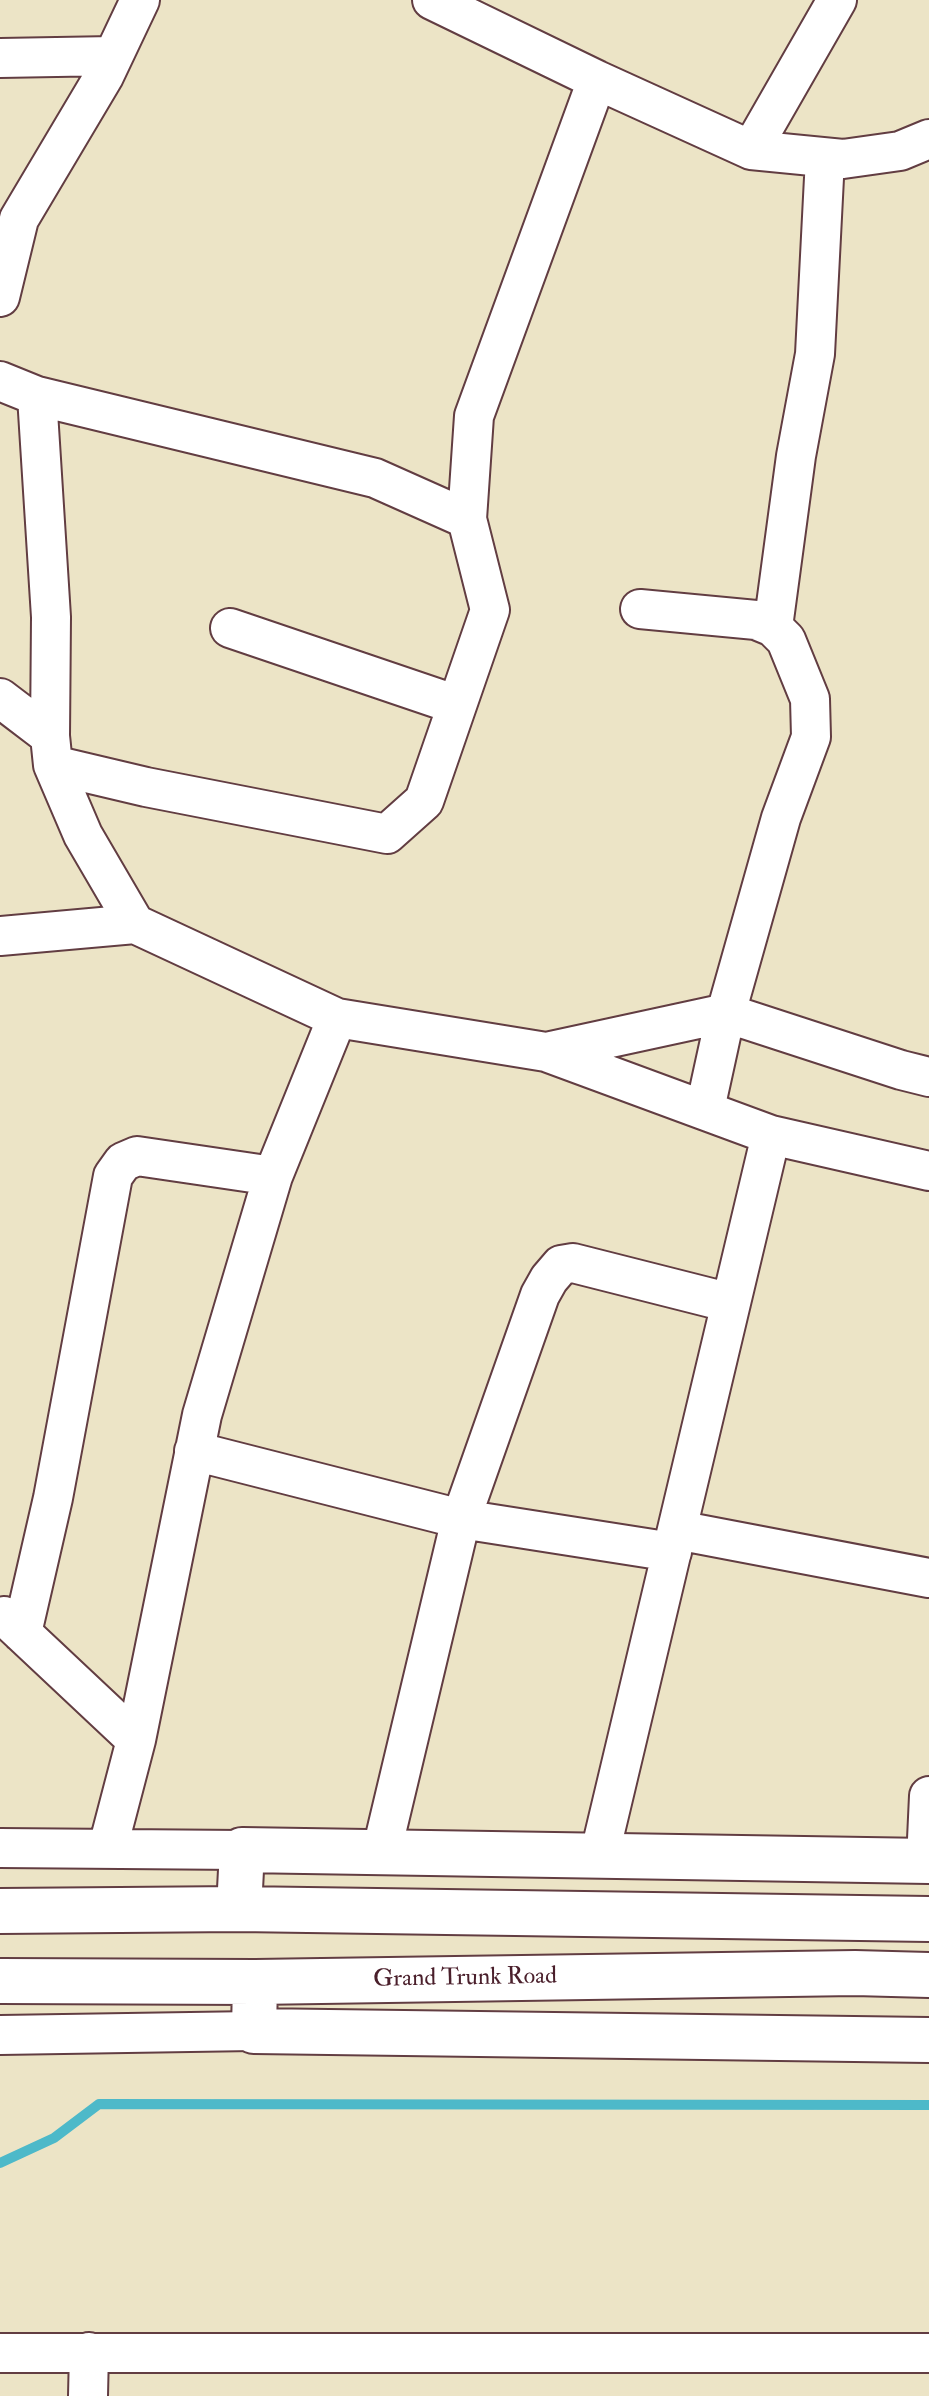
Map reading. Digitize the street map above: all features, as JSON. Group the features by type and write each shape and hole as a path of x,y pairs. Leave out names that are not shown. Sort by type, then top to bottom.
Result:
{"highway":[{"path":"239,1909 242,1850 927,1861"},
{"path":"0,1911 239,1909 929,1919"},
{"name":"Grand Trunk Road","path":"0,1981 255,1982 855,1973 929,1975"},
{"path":"255,1982 254,2031 929,2040"}],"street":[{"path":"0,297 19,219 113,56 140,0"},
{"path":"432,0 751,150 843,159 900,151 929,139"},
{"path":"751,150 837,0"},
{"path":"0,58 113,56"},
{"path":"0,698 52,751 217,801 387,834 424,801 490,610 467,519 474,416 597,80"},
{"path":"773,627 796,456 815,354 825,158"},
{"path":"0,381 37,396 375,478 467,519"},
{"path":"37,396 51,617 52,751 83,835 135,924"},
{"path":"640,609 756,620 773,627 786,640 810,699 811,737 781,818 726,1013 705,1109"},
{"path":"230,628 457,705"},
{"path":"0,936 135,924 337,1018 546,1052 771,1135 929,1171"},
{"path":"546,1052 726,1013 929,1077"},
{"path":"108,1847 136,1740 202,1415 273,1176 337,1018"},
{"path":"599,1857 771,1135"},
{"path":"136,1740 11,1622 53,1498 113,1176 123,1162 137,1156 273,1176"},
{"path":"381,1854 461,1519 540,1295 549,1279 561,1265 573,1263 731,1303"},
{"path":"194,1451 461,1519 674,1541 929,1578"},
{"path":"927,1861 929,1796"},
{"path":"0,1848 242,1850"},
{"path":"0,2035 254,2031"},
{"path":"88,2396 89,2352"},
{"path":"0,2353 929,2353"}],"waterway":[{"path":"0,2163 54,2138 99,2104 929,2105"}]}
